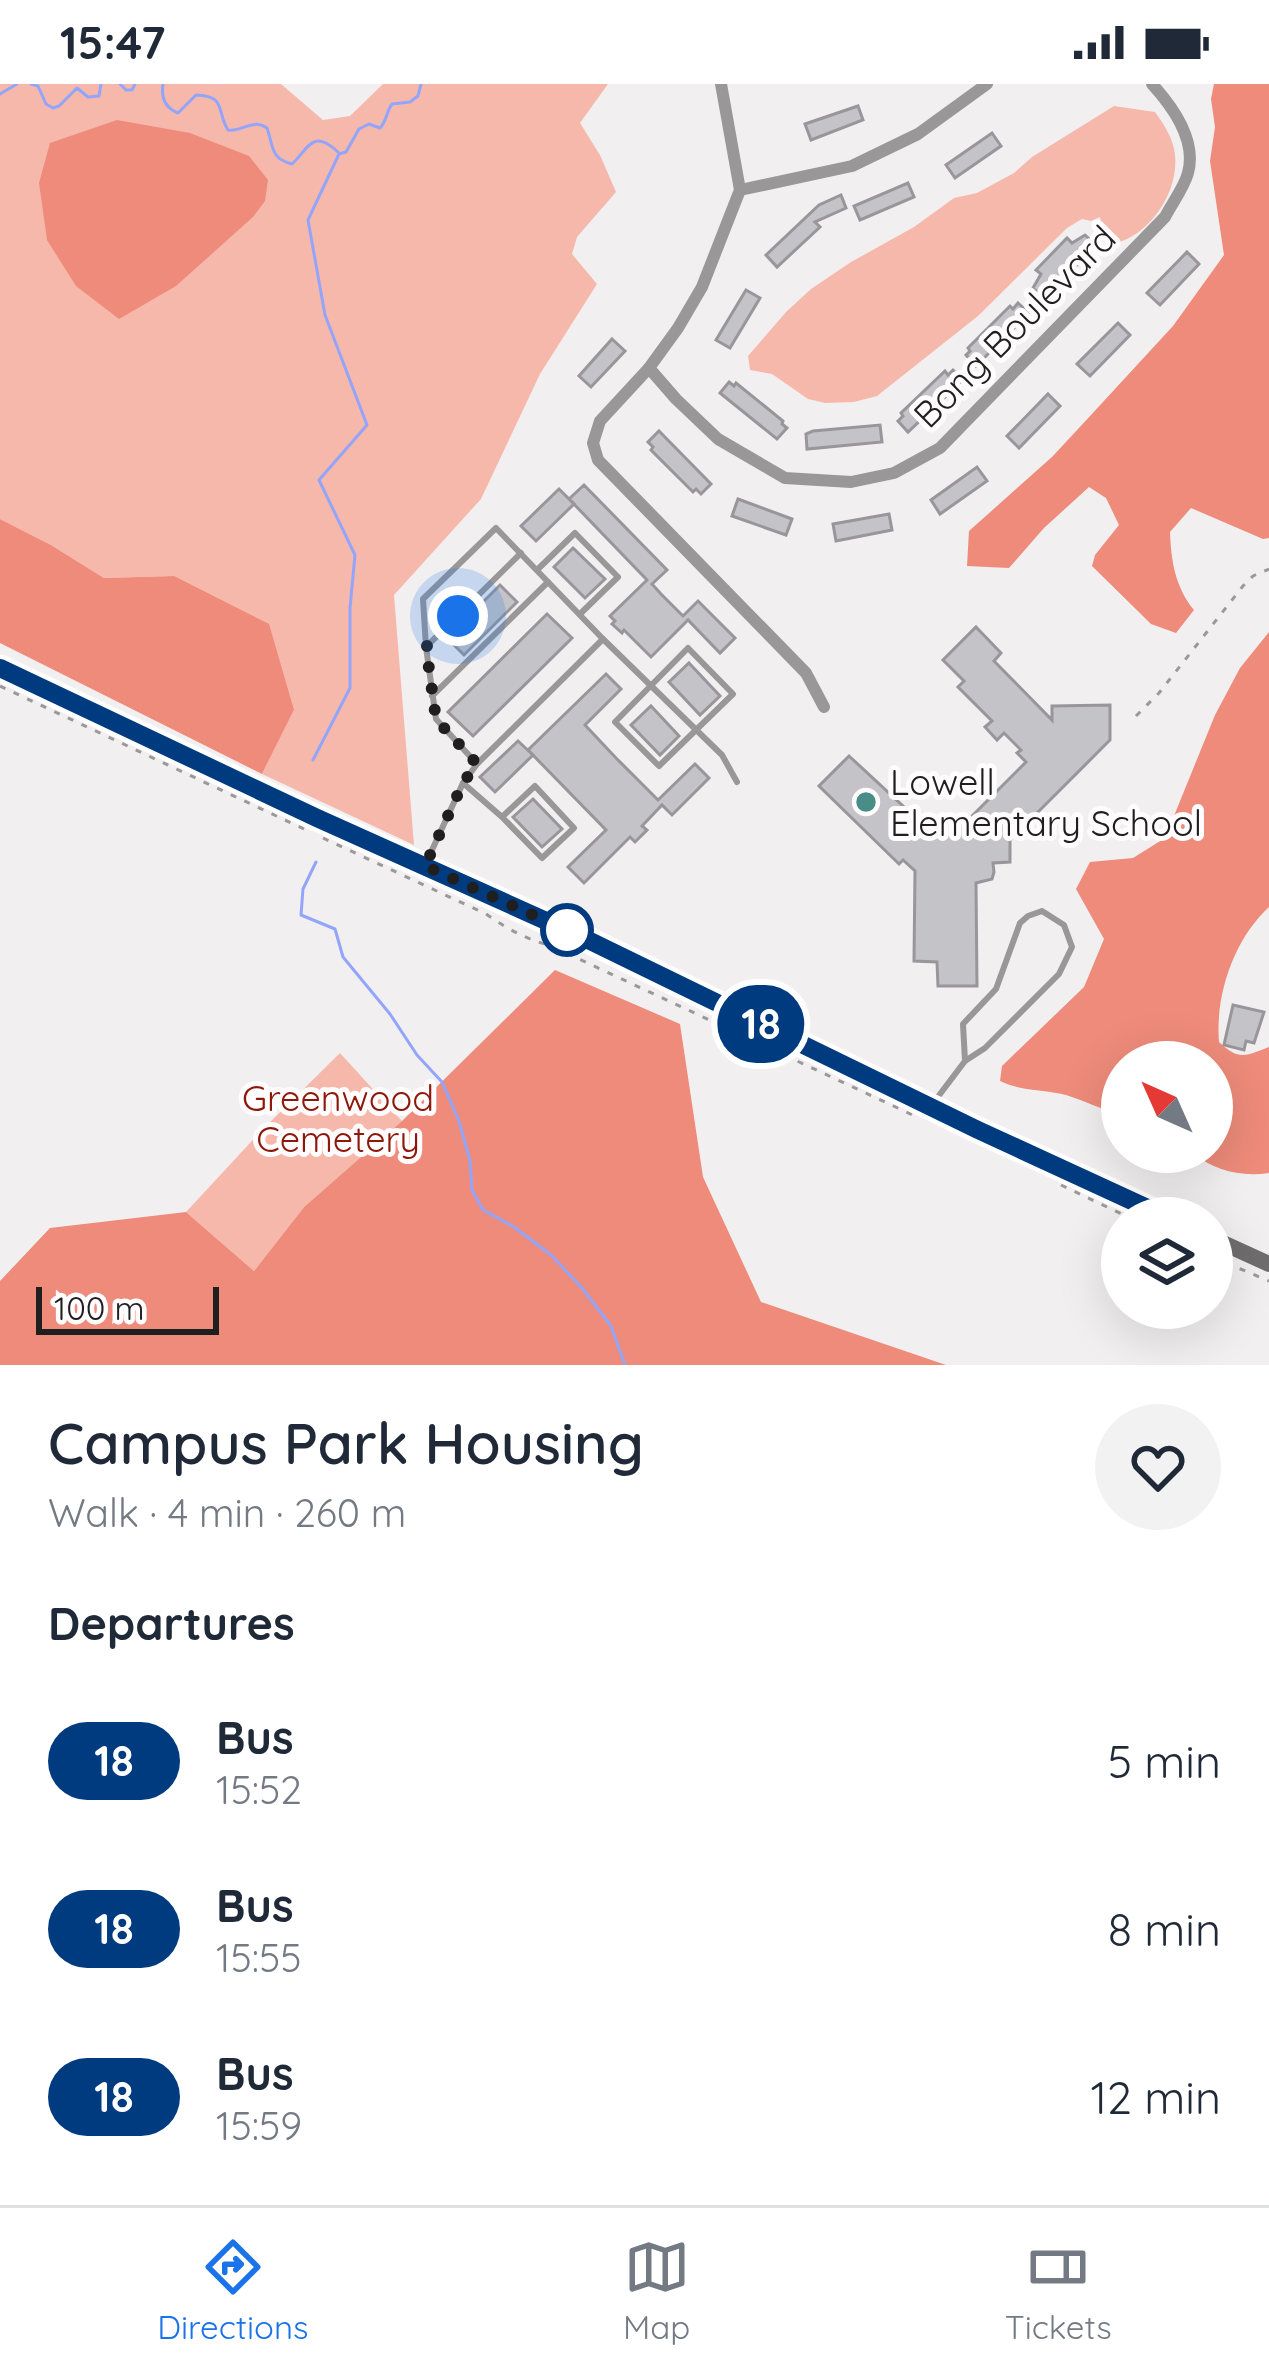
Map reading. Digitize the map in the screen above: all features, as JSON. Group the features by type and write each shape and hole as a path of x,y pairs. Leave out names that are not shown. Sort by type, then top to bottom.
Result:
{"main road":[{"path":"0,668 584,938 927,1114 1120,1197"},
{"path":"1233,1248 1269,1264"}],"street":[{"path":"721,84 740,190 701,286 678,328 600,422 593,443 598,460 806,673 824,707"},
{"path":"740,190 852,166 918,134 987,84"},
{"name":"Bong Boulevard","path":"649,368 718,439 785,478 851,482 894,473 940,448 1165,217 1189,172 1188,141 1172,106 1152,84"}],"lane":[{"path":"477,764 436,719 423,599 496,528 696,729 730,765 737,782"},
{"path":"537,570 575,533 604,562 618,577 580,614"},
{"path":"426,647 521,554"},
{"path":"432,696 548,582"},
{"path":"425,866 463,783 477,764 603,639"},
{"path":"688,648 733,694 659,766 615,722 651,685 688,648"},
{"path":"463,783 542,858 574,828 535,786 502,817"},
{"path":"927,1114 964,1060 985,1048 1059,974 1072,947 1064,925 1042,911 1019,923 996,989 963,1024 964,1060"}],"path":[{"path":"1136,716 1243,586 1269,569"},
{"path":"0,686 486,914 530,940 927,1114"},
{"path":"1049,1180 1101,1204"},
{"path":"1233,1265 1269,1281"}],"green space":[{"path":"0,84 281,84 323,120 350,116 383,84 608,84 580,123 616,192 577,237 572,254 597,284 540,374 481,499 394,595 414,845 262,774 294,710 174,576 104,578 0,519"},
{"path":"1114,106 1155,112 1174,149 1175,169 1167,198 1138,232 1113,244 1103,234 1100,217 1082,219 1067,228 978,316 877,396 825,403 808,399 772,374 750,370 748,356 811,289 954,198 977,193 1014,173"},
{"name":"Greenwood Cemetery","path":"340,1053 402,1121 304,1207 254,1271 186,1212"}],"shaded area":[{"path":"1214,84 1269,84 1269,538 1191,508 1170,532 1175,573 1194,610 1176,633 1151,624 1092,566 1119,525 1106,498 1089,487 1009,568 967,566 969,531 1091,415 1173,326 1224,255 1210,161"},
{"path":"117,120 190,133 249,156 268,180 265,201 253,217 176,286 119,319 76,286 47,240 39,183 50,143"},
{"path":"0,519 104,578 174,576 269,624 294,710 262,774 0,643"},
{"path":"1269,632 1269,907 1246,935 1229,969 1220,1006 1219,1041 1101,1041 1101,1108 1000,1081 1002,1066 1084,987 1104,939 1076,889 1090,862 1133,858 1165,838 1215,715 1240,668"},
{"path":"555,970 680,1024 703,1177 761,1302 946,1365 0,1365 0,1281 50,1228 186,1212 254,1271 304,1207 402,1121"},
{"path":"1269,1047 1269,1173 1233,1172 1233,1052 1248,1054"}],"building":[{"path":"858,106 863,120 811,140 805,124"},
{"path":"992,133 1001,146 955,178 946,165"},
{"path":"908,183 914,197 860,220 854,206"},
{"path":"841,195 846,208 815,222 820,227 777,267 766,255 819,205"},
{"path":"1085,235 1096,245 1044,299 1033,288 1041,274 1036,270 1067,238 1072,243"},
{"path":"1187,252 1199,264 1160,305 1147,293"},
{"path":"746,290 760,298 730,348 716,340"},
{"path":"1018,303 1029,313 976,366 966,355 968,348"},
{"path":"1118,323 1130,335 1090,376 1077,364"},
{"path":"612,339 625,351 591,387 579,376"},
{"path":"953,370 963,380 908,432 898,421 901,413 945,371 948,375"},
{"path":"729,382 783,421 787,428 777,439 720,393"},
{"path":"1048,394 1060,406 1019,448 1007,436"},
{"path":"880,425 882,442 807,449 806,434 813,431"},
{"path":"659,431 711,484 701,494 696,489 693,492 651,450 648,442"},
{"path":"977,467 987,481 940,514 931,500"},
{"path":"584,485 667,570 652,584 661,594 683,616 698,601 735,638 720,653 688,620 651,657 612,624 615,621 610,616 647,580 569,499"},
{"path":"559,489 574,504 536,541 521,526"},
{"path":"738,499 792,519 786,535 732,516"},
{"path":"889,514 892,530 836,541 833,524"},
{"path":"573,548 605,579 585,598 554,567"},
{"path":"500,585 517,602 464,655 447,638"},
{"path":"547,614 572,638 473,736 448,712"},
{"name":"Lowell Elementary School","path":"976,627 1001,653 994,661 1052,720 1052,706 1110,705 1110,740 1010,840 1010,862 993,863 992,879 976,883 977,986 938,986 937,962 914,961 915,871 903,860 899,864 819,786 849,756 915,817 971,817 1026,762 1004,733 997,740 985,727 992,721 958,687 964,681 943,660"},
{"path":"689,663 720,696 700,715 669,682"},
{"path":"606,674 621,689 585,725 616,758 658,800 695,764 709,778 672,815 662,805 642,826 647,830 635,842 630,837 584,883 568,867 606,830 528,750"},
{"path":"651,706 679,736 660,755 631,725"},
{"path":"518,741 533,755 495,792 480,777"},
{"path":"533,799 562,829 542,847 513,817"},
{"path":"1233,1005 1264,1012 1254,1043 1246,1041 1244,1050 1225,1041"}],"waterway":[{"path":"0,94 17,84"},
{"path":"31,84 38,86 53,108 77,88 88,97 99,96 101,84"},
{"path":"120,84 126,90 135,84"},
{"path":"163,84 165,102 178,113 196,95 206,96 217,102 228,130 257,124 267,128 274,151 285,162 292,164 317,141 338,152"},
{"path":"313,760 350,688 355,555 319,480 367,425 325,315 308,220 339,154 346,152 359,129 369,124 380,128 392,104 410,102 418,96 421,84"},
{"path":"316,862 303,889 301,915 335,929 343,957 442,1082 459,1121 472,1190 483,1210 551,1255 582,1288 611,1326 625,1365"}],"bus line":[{"name":"18","path":"0,668 584,938 1123,1197"}],"place":[{"name":"Lowell Elementary School","path":"866,802"}],"route":[{"path":"458,616 426,647 432,696 436,719 477,764 463,783 425,866 584,938 567,930"}]}
